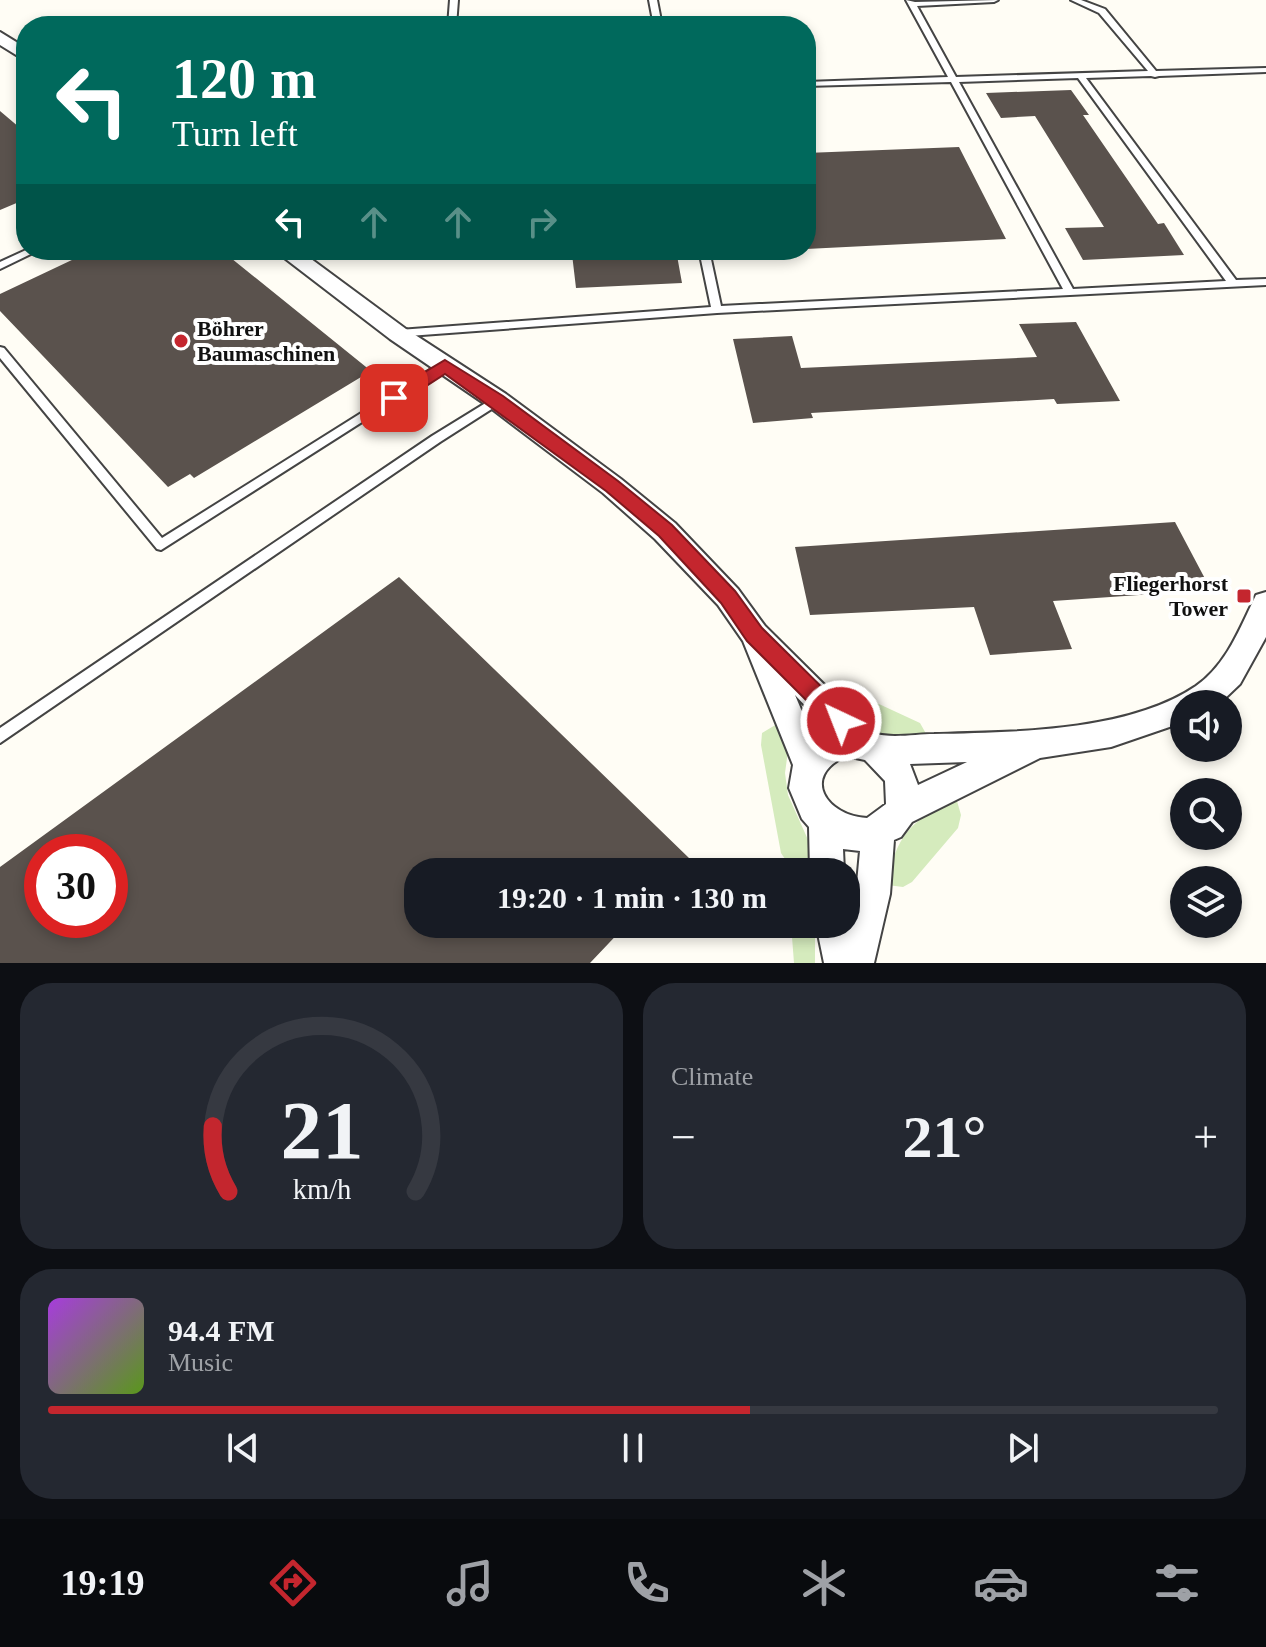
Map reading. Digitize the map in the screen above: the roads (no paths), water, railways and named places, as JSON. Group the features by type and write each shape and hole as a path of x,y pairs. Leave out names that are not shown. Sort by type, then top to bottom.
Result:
{"street":[{"path":"298,260 398,334 497,400 612,486 665,531 728,597 755,635 870,747 892,762 901,777 904,794 890,821 856,963"},
{"path":"1214,690 1242,659 1266,604"},
{"path":"755,635 808,764"},
{"path":"1033,746 890,821 852,834 826,823 813,809 806,794 808,764 817,752 845,741 870,747 1033,746 1157,720 1170,714"},
{"path":"826,823 827,858"},
{"path":"837,938 842,963"}],"lane":[{"path":"994,0 911,2 1070,293"},
{"path":"1075,0 1102,11 1155,75"},
{"path":"816,84 1266,70"},
{"path":"1081,76 1233,283"},
{"path":"706,260 717,310"},
{"path":"398,334 717,310 1266,282"},
{"path":"0,351 161,545 445,366"},
{"path":"0,736 497,400"}],"place":[{"name":"Böhrer Baumaschinen","path":"181,341"},
{"name":"Fliegerhorst Tower","path":"1244,596"}]}
